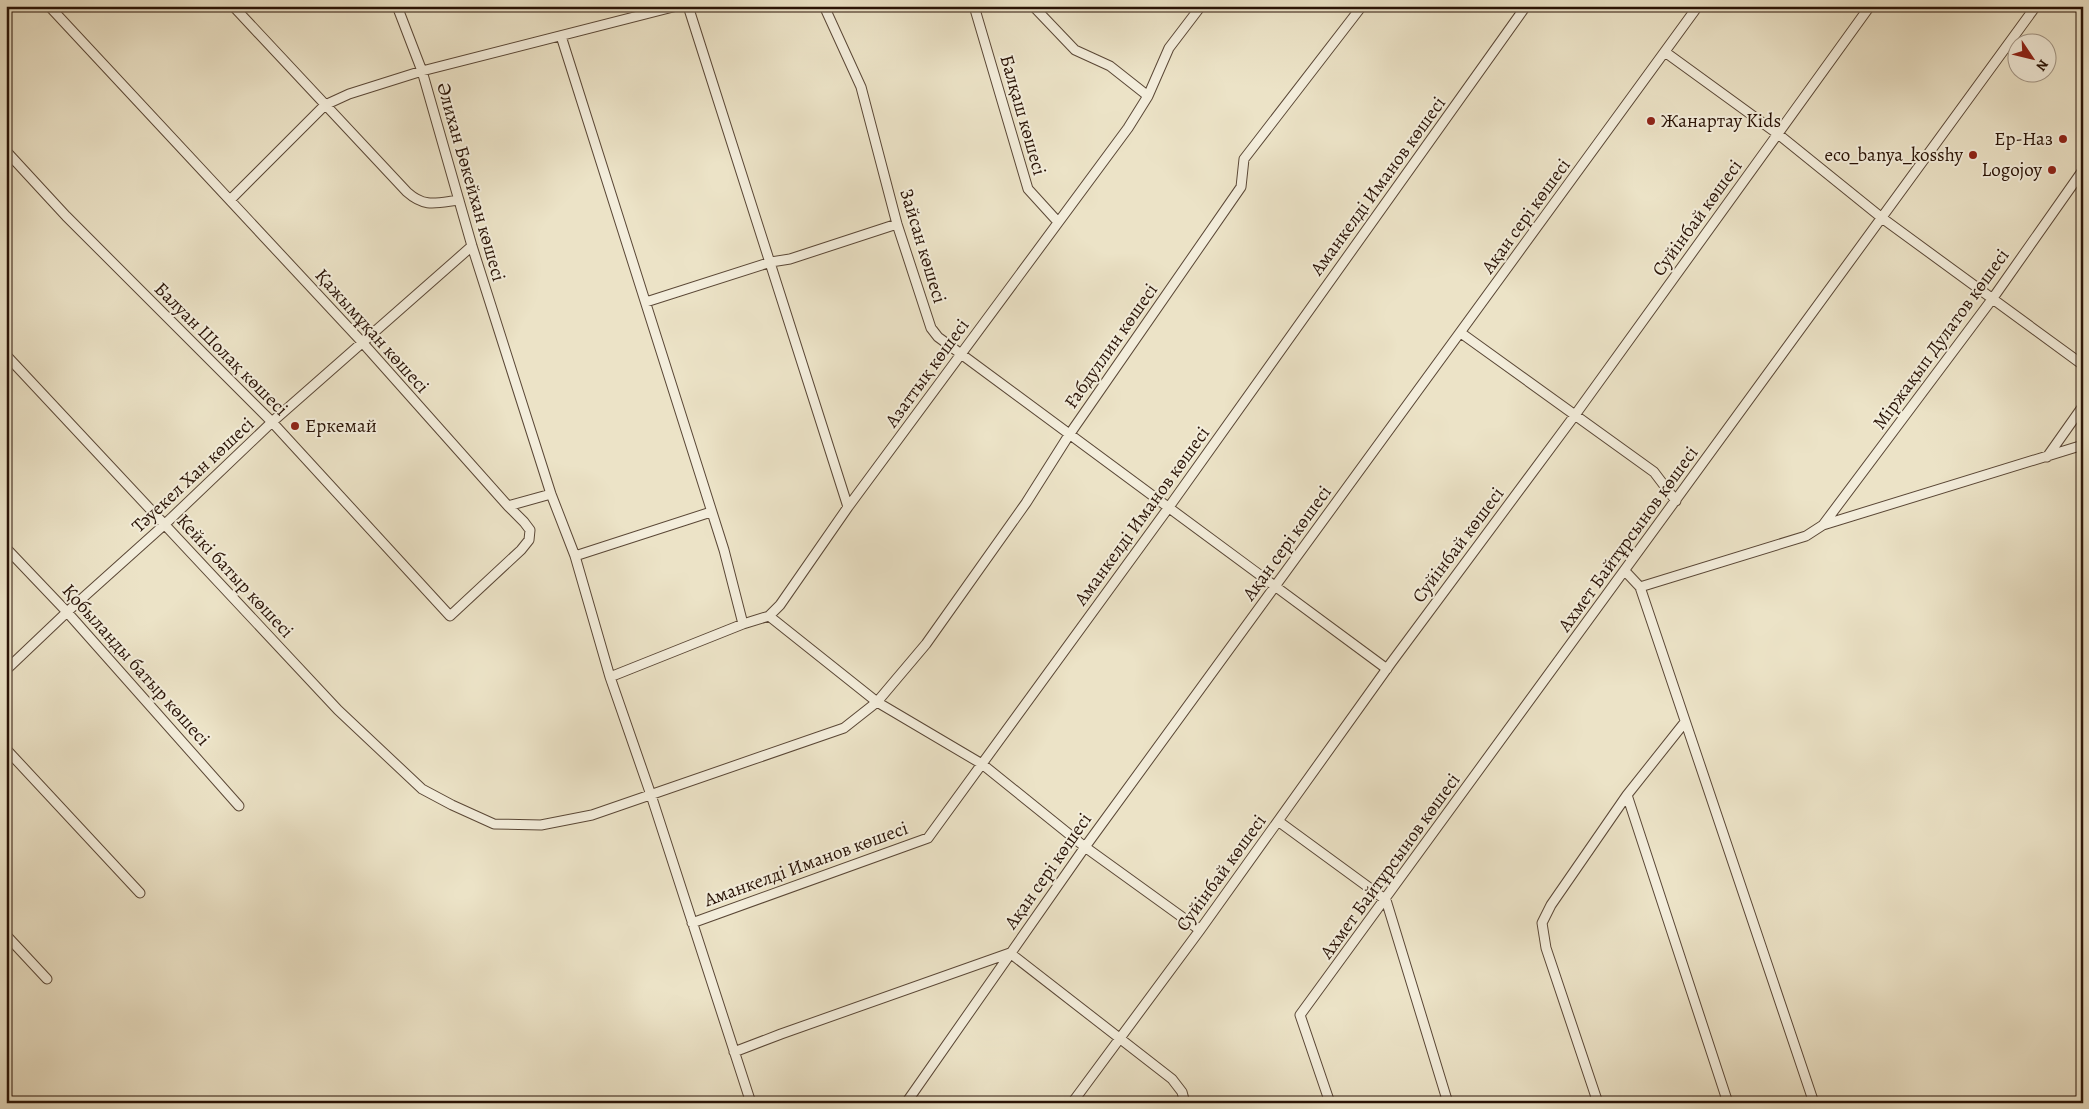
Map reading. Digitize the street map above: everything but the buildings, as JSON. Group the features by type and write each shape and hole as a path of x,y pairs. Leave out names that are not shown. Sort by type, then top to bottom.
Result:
{"street":[{"name":"Қажымұқан көшесі","path":"49,6 362,342 530,530 528,540 521,550 450,616"},
{"path":"233,6 417,201 429,204 459,200"},
{"path":"230,200 325,105 349,94 422,71 396,6"},
{"name":"Әлихан Бөкейхан көшесі","path":"551,494 472,246 422,71 677,6"},
{"path":"688,6 848,507"},
{"name":"Зайсан көшесі","path":"824,6 861,87 897,224 931,328 938,337 1387,669"},
{"name":"Балқаш көшесі","path":"974,6 1028,189 1035,199 1058,222"},
{"path":"1033,6 1075,50 1110,66 1148,96"},
{"name":"Азаттық көшесі","path":"769,616 780,605 848,507 1128,128 1148,96 1169,48 1201,6"},
{"name":"Ғабдуллин көшесі","path":"651,795 844,728 877,702 926,644 1026,503 1069,435 1241,187 1244,159 1362,6"},
{"name":"Аманкелді Иманов көшесі","path":"692,923 928,838 1169,507 1526,6"},
{"name":"Ақан сері көшесі","path":"906,1103 1085,847 1698,6"},
{"name":"Суйінбай көшесі","path":"1072,1103 1200,930 1387,669 1575,415 1870,6"},
{"name":"Ахмет Байтұрсынов көшесі","path":"1330,1103 1300,1015 1386,900 2036,6"},
{"path":"561,36 724,550 743,624"},
{"path":"1665,52 1778,134 1882,218 2083,365"},
{"name":"Балуан Шолақ көшесі","path":"6,151 66,216 272,422 450,616"},
{"name":"Міржақып Дулатов көшесі","path":"1823,526 1993,298 2083,170"},
{"path":"646,302 771,262 790,259 897,224"},
{"name":"Тәуекел Хан көшесі","path":"6,670 164,525 272,422 472,246"},
{"path":"1461,333 1654,472 1676,501"},
{"name":"Кейкі батыр көшесі","path":"6,355 338,710 422,789 494,824 541,825 592,816 651,795"},
{"path":"2047,457 2083,406"},
{"path":"1640,587 1806,536 1823,526 2083,445"},
{"path":"508,506 551,494 576,556 610,677 651,795 751,1103"},
{"path":"576,556 711,512"},
{"name":"Қобыланды батыр көшесі","path":"6,548 67,612 239,806"},
{"path":"1625,571 1640,587 1814,1103"},
{"path":"610,677 743,624 769,616 877,702 982,764 1085,847 1200,930"},
{"path":"1598,1103 1546,948 1542,922 1551,905 1627,796 1685,722"},
{"path":"6,749 140,893"},
{"path":"1627,796 1728,1103"},
{"path":"1278,821 1386,900 1448,1103"},
{"path":"6,935 47,979"},
{"path":"734,1052 1010,952 1172,1079 1182,1092 1186,1103"}],"place":[{"name":"Жанартау Kids","path":"1651,121"},
{"name":"Ер-Наз","path":"2063,139"},
{"name":"eco_banya_kosshy","path":"1973,155"},
{"name":"Logojoy","path":"2052,170"},
{"name":"Еркемай","path":"295,426"}]}
